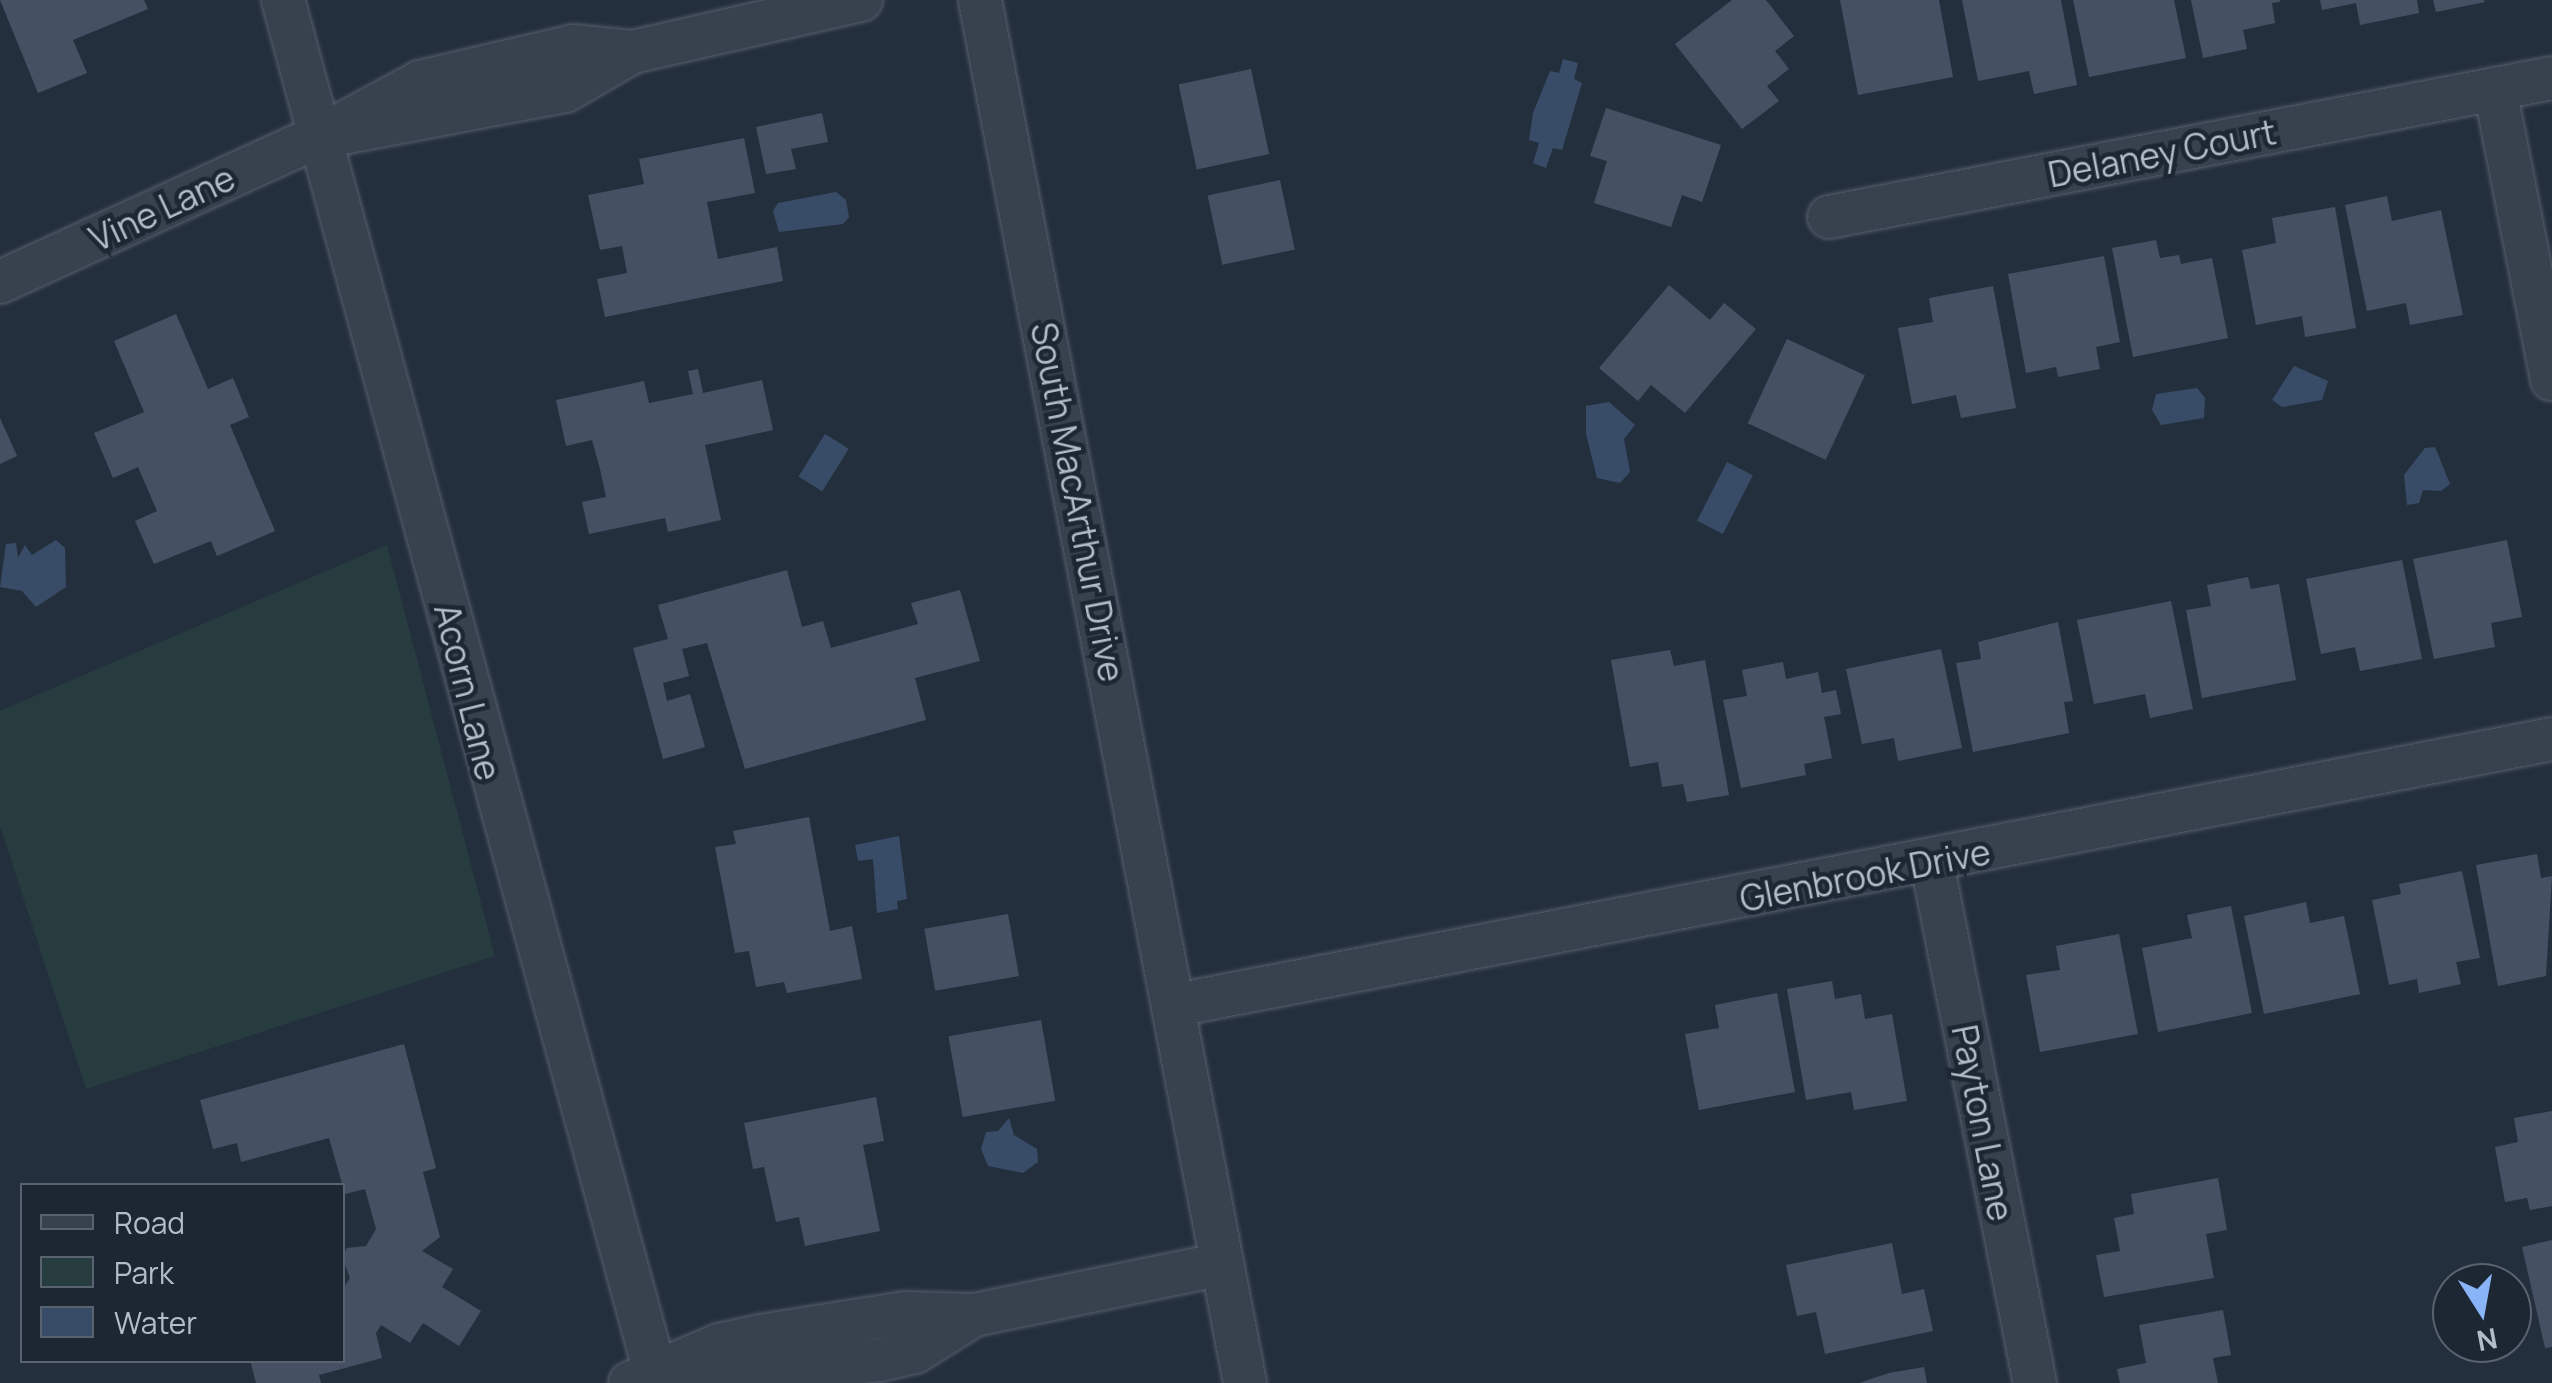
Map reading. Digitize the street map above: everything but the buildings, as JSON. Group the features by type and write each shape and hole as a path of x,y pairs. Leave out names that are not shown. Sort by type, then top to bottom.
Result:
{"street":[{"name":"Acorn Lane","path":"283,0 324,134 648,1380"},
{"name":"Vine Lane","path":"0,282 324,134 391,128 565,91 632,52 861,0"},
{"name":"South MacArthur Drive","path":"980,0 1176,1005"},
{"name":"Delaney Court","path":"1829,217 2552,78"},
{"path":"2495,89 2552,380"},
{"name":"Glenbrook Drive","path":"1176,1005 1932,863 2552,739"},
{"name":"Payton Lane","path":"1932,863 2034,1383"},
{"path":"1176,1005 1246,1383"},
{"path":"648,1380 719,1345 821,1345 906,1312 974,1315 1222,1264"}],"green space":[{"path":"387,545 495,956 86,1089 0,827 0,711"}],"water":[{"path":"1563,59 1578,63 1574,79 1582,83 1562,150 1553,148 1546,168 1533,163 1539,143 1529,140 1533,113 1550,71 1559,73"},
{"path":"836,192 846,200 849,217 843,224 779,232 773,211 778,203"},
{"path":"2294,366 2328,381 2322,400 2282,407 2272,400"},
{"path":"2197,388 2205,398 2204,418 2161,425 2152,410 2156,394"},
{"path":"1609,402 1635,425 1624,439 1630,472 1620,483 1597,478 1586,434 1586,406"},
{"path":"825,434 849,449 822,491 799,476"},
{"path":"2435,447 2450,484 2441,491 2423,490 2419,503 2407,505 2404,475 2425,448"},
{"path":"1727,462 1753,475 1723,534 1697,521"},
{"path":"56,540 65,548 66,587 36,607 22,591 0,587 6,544 16,543 18,558 25,545 32,555"},
{"path":"899,836 907,899 897,901 898,909 877,913 873,859 858,861 855,845"},
{"path":"1009,1118 1014,1135 1037,1149 1038,1162 1023,1173 988,1166 981,1149 986,1132 998,1131"}]}
